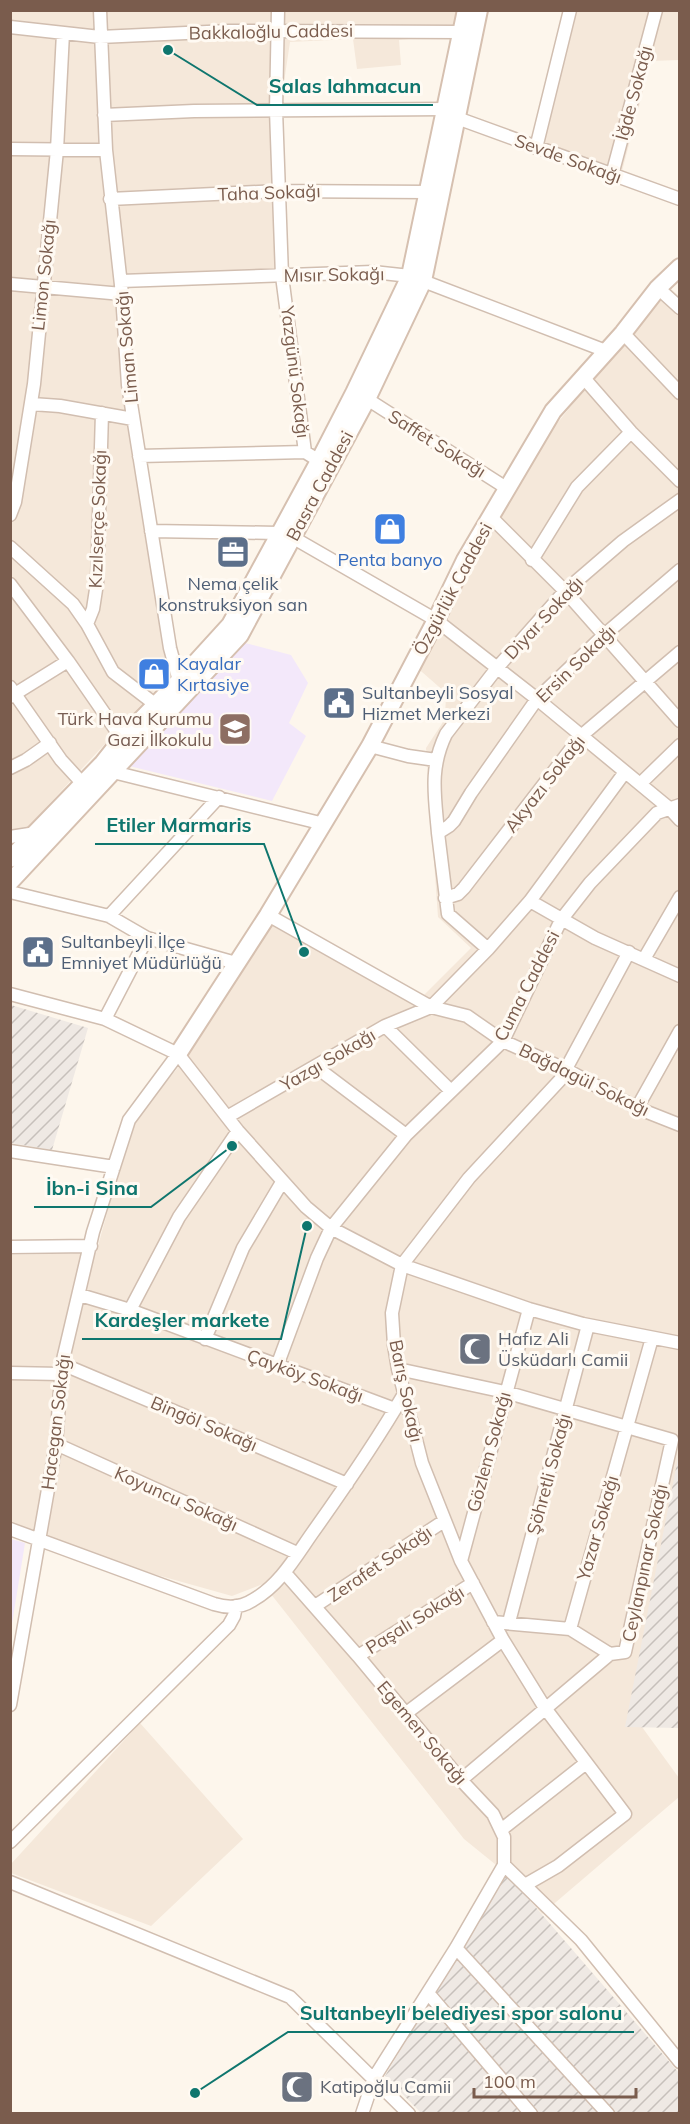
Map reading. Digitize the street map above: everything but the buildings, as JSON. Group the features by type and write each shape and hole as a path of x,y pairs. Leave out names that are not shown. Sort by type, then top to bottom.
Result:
{"main road":[{"name":"Basra Caddesi","path":"318,460 367,399 417,278 451,114 461,32 466,10"},
{"name":"Basra Caddesi","path":"10,859 83,784 108,767 240,635 318,460 417,278 427,192 480,10"},
{"name":"Özgürlük Caddesi","path":"178,1054 268,915 370,746 465,560 553,411 623,333 658,288 680,267"},
{"name":"Basra Caddesi","path":"10,882 89,799 122,739 230,625 285,535"}],"street":[{"name":"Liman Sokağı","path":"100,10 106,150 122,288 128,385 170,648 179,681"},
{"name":"Yazgünü Sokağı","path":"278,10 276,110 282,276 318,460"},
{"path":"536,148 570,10"},
{"name":"İğde Sokağı","path":"612,175 656,10"},
{"name":"Bakkaloğlu Caddesi","path":"10,27 100,37 229,30 461,32"},
{"name":"Limon Sokağı","path":"10,515 15,502 32,404 57,150 63,33"},
{"name":"Sevde Sokağı","path":"104,115 276,110 451,114 536,148 680,199"},
{"path":"10,149 106,150"},
{"name":"Taha Sokağı","path":"110,200 278,191 427,192"},
{"name":"Mısır Sokağı","path":"10,284 122,288 373,272 417,278 606,351"},
{"path":"658,288 680,308"},
{"path":"623,333 680,393"},
{"path":"583,377 631,432 680,482"},
{"name":"Saffet Sokağı","path":"367,399 508,489"},
{"path":"32,404 134,419"},
{"name":"Kızılserçe Sokağı","path":"87,624 93,609 97,583 102,413"},
{"path":"532,560 577,487 631,432"},
{"path":"139,456 318,460"},
{"name":"Diyar Sokağı","path":"438,833 433,783 436,760 446,734 497,668 565,591 623,541 680,500"},
{"path":"491,517 565,591 680,721"},
{"path":"151,531 285,535 436,620 640,784 674,806 680,820"},
{"path":"10,547 73,604 87,624 113,672 156,705"},
{"name":"Ersin Sokağı","path":"438,833 454,821 537,699 603,636 680,570"},
{"path":"10,584 122,739"},
{"name":"Akyazı Sokağı","path":"445,898 458,894 464,888 581,736 680,651"},
{"path":"68,662 12,693 61,760 83,784"},
{"path":"10,768 50,743"},
{"path":"640,784 680,745"},
{"path":"370,746 408,756 436,760"},
{"path":"108,767 324,824"},
{"path":"431,1006 488,949 530,902 626,772"},
{"path":"109,916 219,797"},
{"name":"Cuma Caddesi","path":"277,1366 317,1258 331,1228 406,1135 503,1041 561,920 590,883 657,813 674,806"},
{"path":"10,837 36,832"},
{"path":"438,833 446,909 452,919 488,949"},
{"path":"10,892 109,916 147,938 236,963"},
{"path":"644,959 680,897"},
{"path":"530,902 595,938 680,976"},
{"name":"Bağdagül Sokağı","path":"268,915 431,1006 467,1016 503,1041 567,1070 636,1108 680,1125"},
{"path":"105,1019 147,938"},
{"name":"Barış Sokağı","path":"525,1885 558,1866 625,1814 545,1708 503,1640 461,1561 422,1463 398,1369 392,1312 402,1265 469,1179 560,1080 629,952"},
{"path":"10,994 105,1019 178,1054 226,1117 306,1207 331,1228 402,1265 529,1309 588,1325 680,1343"},
{"name":"Yazgı Sokağı","path":"226,1117 385,1026 431,1006"},
{"path":"385,1026 450,1090"},
{"path":"636,1108 680,1031"},
{"name":"Hacegan Sokağı","path":"10,1705 56,1444 61,1369 92,1246 93,1232 129,1119 178,1054"},
{"path":"316,1067 406,1135"},
{"path":"130,1310 179,1217 238,1131"},
{"path":"10,1151 114,1167"},
{"path":"205,1338 243,1248 282,1182"},
{"path":"10,1247 92,1246"},
{"name":"Çayköy Sokağı","path":"80,1295 130,1310 395,1409"},
{"name":"Gözlem Sokağı","path":"461,1561 529,1309"},
{"name":"Şöhretli Sokağı","path":"509,1622 588,1325"},
{"name":"Yazar Sokağı","path":"570,1629 652,1338"},
{"path":"10,1372 61,1369"},
{"name":"Bingöl Sokağı","path":"61,1369 347,1484"},
{"path":"398,1369 505,1392 627,1428 676,1437"},
{"path":"10,1529 40,1538 214,1604 236,1606 256,1599 285,1573 347,1484 404,1394"},
{"name":"Ceylanpınar Sokağı","path":"461,1780 609,1654 625,1652 676,1437"},
{"name":"Koyuncu Sokağı","path":"56,1444 297,1553"},
{"name":"Zerafet Sokağı","path":"315,1606 444,1521"},
{"name":"Egemen Sokağı","path":"285,1573 358,1656 461,1780 493,1814 504,1837 504,1865"},
{"name":"Paşalı Sokağı","path":"358,1656 473,1583"},
{"path":"10,1842 229,1626 236,1606"},
{"path":"493,1622 570,1629 609,1654"},
{"path":"405,1714 503,1640"},
{"path":"501,1830 586,1763"},
{"path":"362,2114 374,2078 456,1948 504,1865 581,1940 680,2062"},
{"path":"10,1882 290,1997 409,2114"},
{"path":"456,1948 608,2114"},
{"path":"428,1993 531,2114"}],"shaded area":[{"path":"11,11 457,11 452,35 399,40 401,65 357,69 353,39 290,42 280,109 289,274 118,280 165,597 181,662 11,845"},
{"path":"568,11 679,11 679,60 651,61 622,171 540,153"},
{"path":"671,289 680,297 680,1453 626,1726 642,1727 679,1778 679,1797 542,1914 506,1873 464,1839 263,1584 232,1596 11,1534 10,1255 96,1253 132,1123 191,1052 279,914 421,998 471,948 438,917 426,748 445,719 446,693 414,665 526,462 645,314"},
{"path":"245,643 291,655 308,683 289,723 306,736 272,801 129,766"},
{"path":"11,1005 88,1028 52,1150 11,1143"},
{"path":"679,1453 679,1728 625,1727"},
{"path":"10,1539 25,1543 11,1630"},
{"path":"140,1723 243,1839 151,1926 11,1873 11,1864"},
{"path":"506,1873 679,2073 679,2113 421,2113 385,2076"}],"place":[{"name":"Salas lahmacun","path":"168,50"},
{"name":"Penta banyo","path":"390,529"},
{"name":"Nema çelik konstruksiyon san","path":"233,552"},
{"name":"Kayalar Kırtasiye","path":"154,674"},
{"name":"Sultanbeyli Sosyal Hizmet Merkezi","path":"339,703"},
{"name":"Türk Hava Kurumu Gazi İlkokulu","path":"235,729"},
{"name":"Sultanbeyli İlçe Emniyet Müdürlüğü","path":"38,952"},
{"name":"Etiler Marmaris","path":"304,952"},
{"name":"İbn-i Sina","path":"232,1146"},
{"name":"Kardeşler markete","path":"307,1226"},
{"name":"Hafız Ali Üsküdarlı Camii","path":"475,1349"},
{"name":"Katipoğlu Camii","path":"297,2087"},
{"name":"Sultanbeyli belediyesi spor salonu","path":"195,2093"}]}
